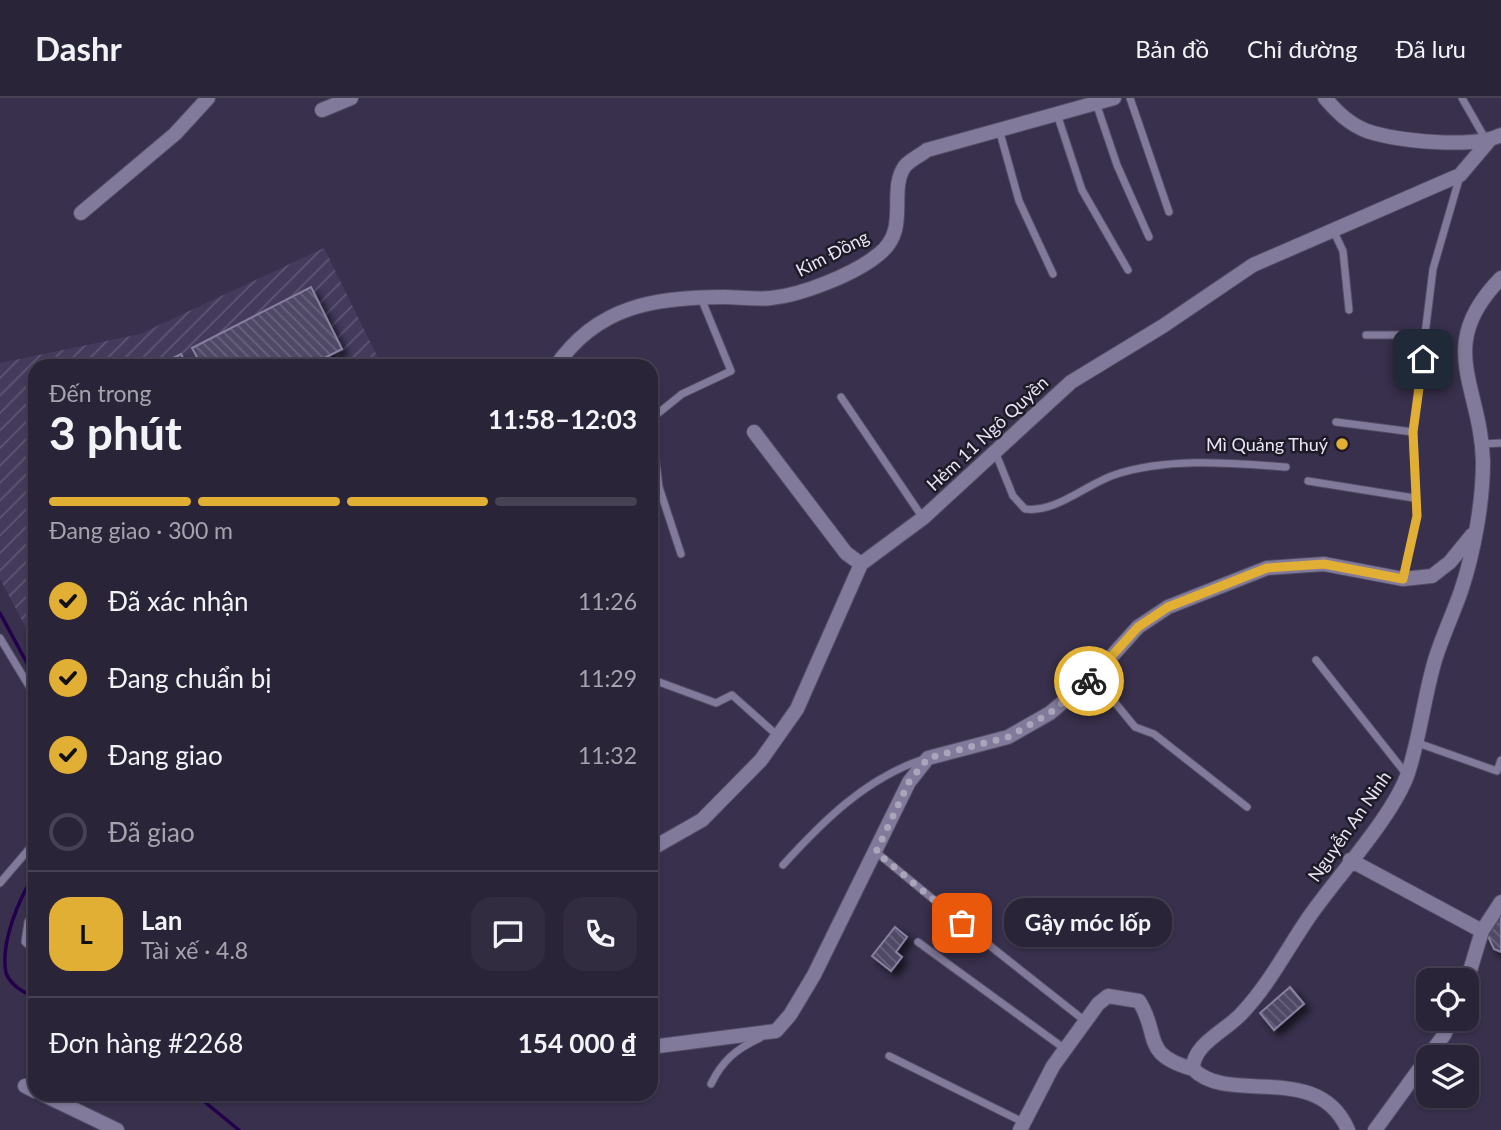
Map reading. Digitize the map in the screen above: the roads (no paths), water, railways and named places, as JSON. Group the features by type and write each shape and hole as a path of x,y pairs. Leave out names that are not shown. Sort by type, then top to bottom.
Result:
{"street":[{"path":"81,213 175,134 208,98"},
{"path":"322,110 351,98"},
{"name":"Kim Đồng","path":"561,359 584,332 615,314 657,300 771,298 803,292 880,254 895,233 899,184 905,165 927,150 1114,98"},
{"path":"1325,98 1340,116 1367,131 1399,137 1494,139"},
{"name":"Hẻm 11 Ngô Quyền","path":"658,846 702,820 761,760 797,709 861,564 923,518 996,454 1071,382 1163,326 1253,265 1460,175 1494,139"},
{"name":"Nguyễn An Ninh","path":"1193,1069 1192,1059 1198,1050 1241,1015 1259,993 1375,828 1407,776 1434,662 1464,579 1480,493 1482,444 1466,369 1466,335 1474,312 1501,278"},
{"path":"754,432 846,553 861,564"},
{"path":"658,1046 776,1031 790,1015 814,975 909,782 928,758 1008,737 1050,713 1093,677 1138,627 1168,607 1267,568 1324,564 1403,579 1418,579 1441,571 1473,534"},
{"path":"1350,860 1482,931"},
{"path":"1471,968 1482,931 1501,902"},
{"path":"1022,1126 1065,1049 1085,1021 1108,996 1139,1001 1144,1009 1152,1041 1162,1055 1193,1069 1199,1075 1224,1083 1294,1089 1315,1097 1332,1109 1348,1130"},
{"path":"1375,1130 1446,1031"},
{"path":"56,1101 117,1130"}],"lane":[{"path":"1130,98 1169,212"},
{"path":"1462,98 1494,139"},
{"path":"1096,103 1118,165 1149,237"},
{"path":"1057,113 1082,190 1128,270"},
{"path":"999,129 1019,201 1053,274"},
{"name":"Hẻm 11 Ngô Quyền","path":"1403,579 1417,516 1414,498 1413,432 1433,269 1460,175"},
{"path":"1333,229 1343,251 1349,310"},
{"path":"658,413 682,394 731,371 701,298"},
{"path":"1366,335 1426,335"},
{"path":"841,397 923,518"},
{"path":"1336,422 1413,432"},
{"path":"1482,444 1501,443"},
{"path":"996,454 1013,496 1025,509 1039,511 1115,475 1166,464 1230,463 1286,467"},
{"path":"1308,481 1414,498"},
{"path":"658,495 681,554"},
{"path":"0,638 28,684"},
{"path":"1316,660 1407,776"},
{"path":"1093,677 1135,727 1154,734 1247,807"},
{"path":"658,682 716,703 732,695 778,736"},
{"path":"1415,742 1497,771 1501,760"},
{"path":"783,865 819,825 878,779 928,758"},
{"path":"0,883 28,850"},
{"path":"876,852 962,923"},
{"path":"28,922 25,942 28,945"},
{"path":"975,934 1085,1021"},
{"path":"918,942 1065,1049"},
{"path":"711,1084 720,1065 731,1054 776,1031"},
{"path":"889,1056 1022,1126"}],"waterway":[{"path":"0,613 28,665"},
{"path":"28,886 12,921 5,961 6,973 11,982 28,994"},
{"path":"204,1101 239,1130"}],"place":[{"name":"Mì Quảng Thuý","path":"1342,444"},
{"name":"Gậy móc lốp","path":"962,923"}]}
